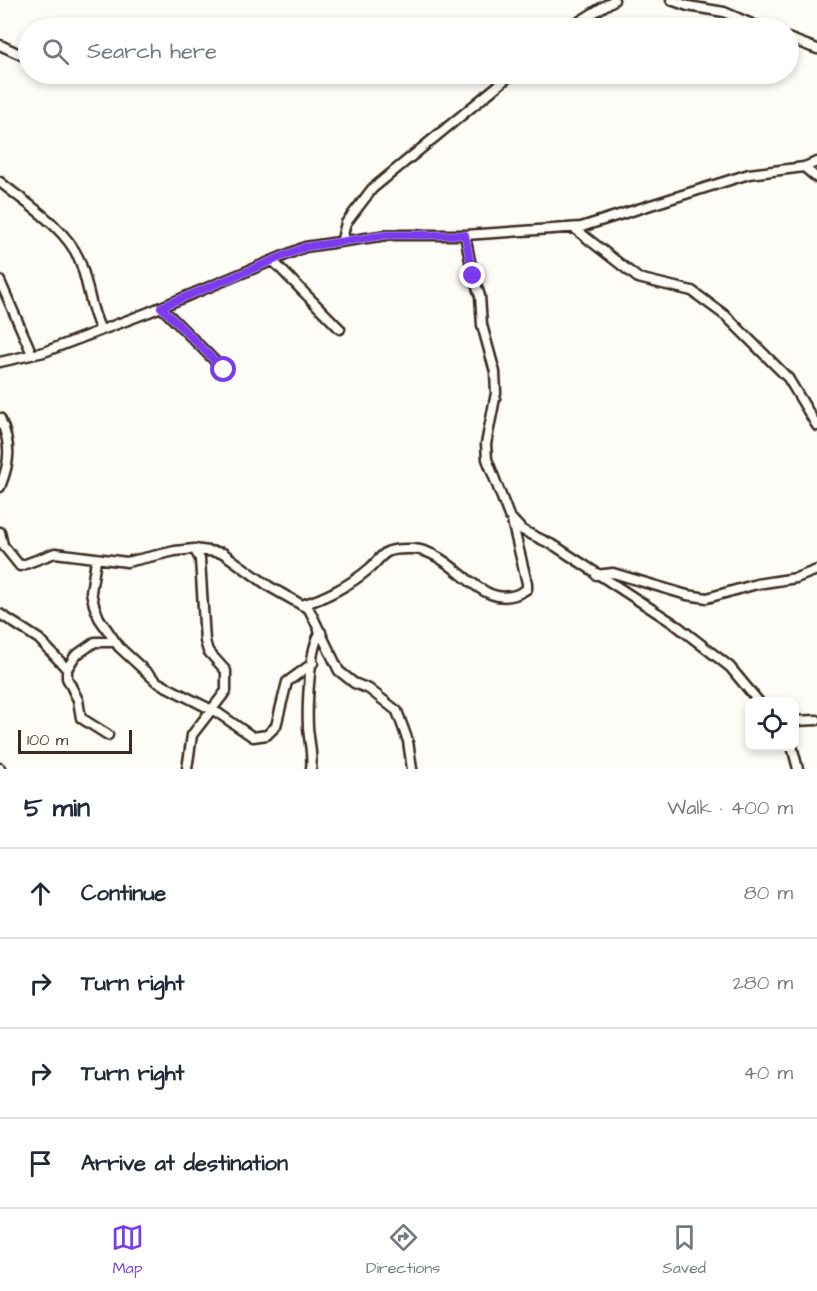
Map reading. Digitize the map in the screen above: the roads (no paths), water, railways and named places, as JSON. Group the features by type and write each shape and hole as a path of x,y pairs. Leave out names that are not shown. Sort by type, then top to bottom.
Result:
{"street":[{"path":"585,18 614,0"},
{"path":"671,0 688,6 724,12 738,18"},
{"path":"799,42 817,49"},
{"path":"0,45 18,53"},
{"path":"342,239 346,223 372,189 500,84"},
{"path":"0,362 32,354 101,330 305,247 342,239 387,235 465,235 573,228 749,174 804,167 817,162"},
{"path":"804,167 817,178"},
{"path":"0,182 73,248 82,267 90,304 101,330"},
{"path":"573,228 638,278 692,291 726,316 788,378 817,426"},
{"path":"301,604 348,583 371,567 385,553 402,550 429,552 442,557 477,586 498,598 518,596 527,589 511,518 487,459 486,444 495,393 495,372 482,325 480,296 473,276 465,235"},
{"path":"273,261 340,329"},
{"path":"0,281 32,354"},
{"path":"161,307 224,370"},
{"path":"0,418 10,446 8,468 0,487"},
{"path":"511,518 522,531 555,546 685,632 730,668 755,697"},
{"path":"0,532 3,545 20,566 55,553 96,560 127,562 175,550 194,549 223,553 270,587 309,609 339,671 354,683 369,689 397,711 406,734 412,769"},
{"path":"187,769 192,735 213,711 226,691 226,671 208,651 205,641 200,559 194,549"},
{"path":"96,560 92,592 94,605 99,618 115,642 157,682 213,711 253,737 267,735 276,726 287,682 313,663"},
{"path":"596,575 613,573 687,595 707,598 796,578 817,570"},
{"path":"0,614 39,639 67,669"},
{"path":"311,769 312,750 308,727 315,642 321,632"},
{"path":"108,735 81,718 78,700 67,678 67,669 82,650 95,642 115,642"},
{"path":"799,721 817,720"},
{"path":"794,751 800,768"}]}
